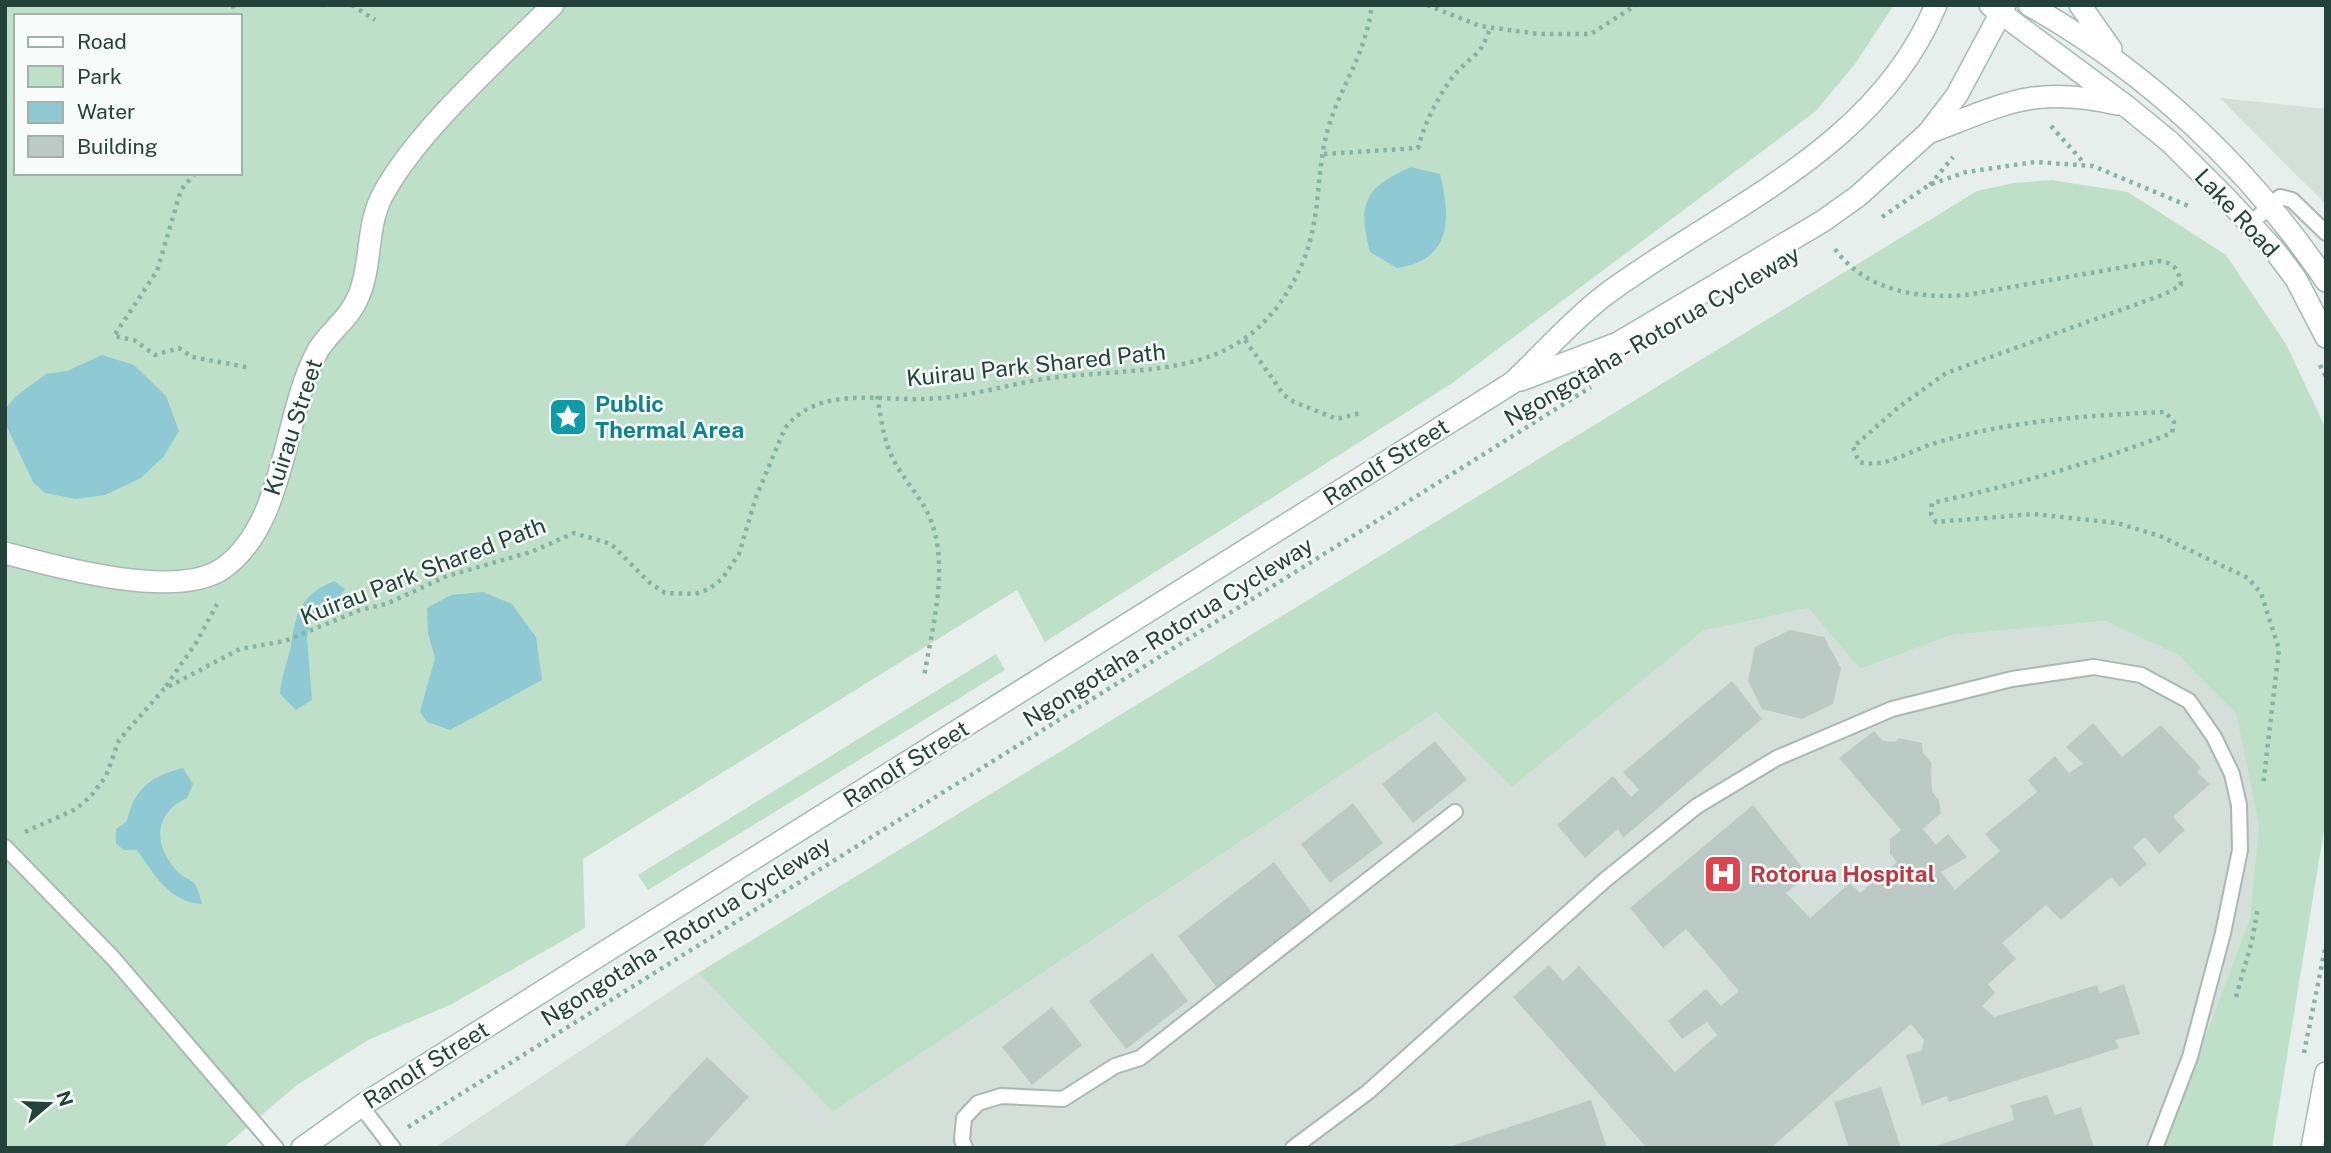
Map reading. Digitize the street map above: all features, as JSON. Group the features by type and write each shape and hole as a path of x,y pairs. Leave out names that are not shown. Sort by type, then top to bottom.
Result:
{"main road":[{"name":"Kuirau Street","path":"5,553 71,570 135,580 177,581 219,571 239,555 257,530 317,352 348,318 360,294 371,226 382,198 424,140 553,5"},
{"name":"Lake Road","path":"2029,5 2122,64 2204,135 2269,206 2326,281"},
{"name":"Lake Road","path":"2080,5 2122,64"},
{"name":"Ranolf Street","path":"302,1148 361,1106 1512,383 1604,296 1781,180 1836,139 1872,103 1902,63 1937,7"},
{"name":"Lake Road","path":"1998,8 2169,142 2250,224 2295,279 2320,345"},
{"name":"Ranolf Street","path":"1512,383 1618,344 1822,221 1858,196 1928,133 1957,95 1998,8"},
{"name":"Lake Road","path":"1928,133 2022,97 2082,96 2126,106"},
{"path":"2312,1148 2326,1073"}],"lane":[{"path":"2250,224 2280,197 2292,200 2326,233"},
{"path":"1293,1148 1368,1092 1605,880 1697,806 1777,758 1892,709 2012,679 2094,667 2141,675 2189,701 2214,737 2232,774 2239,805 2240,850 2223,933 2190,1057 2155,1148"},
{"path":"965,1148 962,1140 964,1118 978,1102 1001,1096 1063,1099 1115,1066 1140,1058 1455,813"},
{"path":"5,847 113,958 276,1148"},
{"path":"361,1106 393,1148"}],"path":[{"path":"352,5 375,20"},
{"name":"Kuirau Park Shared Path","path":"23,832 76,809 91,796 106,776 119,740 164,689 240,649 285,641 340,618 386,604 447,576 531,552 574,533 611,544 650,583 665,593 695,594 709,589 722,579 739,554 777,443 792,419 824,403 877,396 923,400 1037,380 1170,368 1223,352 1245,340 1276,306 1302,264 1319,201 1328,130 1360,59 1372,5"},
{"path":"1427,5 1491,27 1539,34 1591,34 1636,5"},
{"path":"1324,154 1418,148 1431,108 1467,59 1479,51 1491,27"},
{"path":"2046,121 2085,165"},
{"path":"1929,186 1947,163 1963,149"},
{"path":"1877,221 1929,186 1966,172 2009,164 2067,162 2085,165 2134,180 2196,209"},
{"path":"193,175 181,190 157,271 114,336 134,340 155,355 179,348 192,357 251,368"},
{"name":"Ngongotaha - Rotorua Cycleway","path":"1846,242 1833,251 1868,279 1909,294 1936,298 2158,261 2168,262 2179,272 2181,285 2165,294 1946,373 1899,407 1853,447 1859,461 1874,466 1936,443 2022,425 2165,412 2174,422 2172,433 2102,460 2023,483 1932,503 1931,514 1936,522 2034,514 2118,523 2160,536 2248,579 2261,593 2279,649 2263,789"},
{"path":"1245,340 1284,396 1337,419 1360,413"},
{"path":"2320,345 2326,377"},
{"name":"Ngongotaha - Rotorua Cycleway","path":"428,1113 1603,381"},
{"path":"877,396 884,435 893,459 930,518 938,555 936,603 924,677"},
{"path":"164,689 215,610 219,593 219,571"},
{"path":"2232,1008 2252,940 2259,901"},
{"path":"2302,1065 2326,944"}],"shaded area":[{"path":"2220,98 2326,109 2326,204 2296,175"},
{"name":"Rotorua Hospital","path":"1808,608 1860,669 1952,635 2105,621 2178,655 2236,714 2260,830 2250,918 2163,1148 434,1148 698,973 833,1112 1436,712 1512,786 1703,631"}],"green space":[{"path":"5,5 1894,5 1855,64 1816,111 1454,382 1045,642 1017,590 583,859 585,928 452,1004 368,1040 297,1085 223,1148 5,1148"},
{"path":"2051,180 2128,192 2226,255 2286,344 2326,429 2326,818 2272,1148 2163,1148 2250,918 2259,826 2236,714 2178,655 2105,621 1952,635 1860,669 1808,608 1703,631 1512,787 1436,712 833,1112 698,973 1977,191 2014,183"},
{"path":"996,654 1005,670 648,890 638,875"}],"water":[{"path":"1411,167 1440,174 1446,221 1438,247 1415,264 1397,268 1370,252 1364,221 1365,209 1374,190 1395,174"},
{"path":"102,355 134,365 166,396 179,431 164,456 141,478 105,495 76,499 45,493 33,482 7,427 7,407 15,397 46,374 67,371"},
{"path":"334,581 345,589 336,603 311,618 307,638 312,700 296,710 280,694 295,623 307,599"},
{"path":"483,592 512,604 536,637 542,680 450,730 427,722 420,712 435,658 428,633 427,608 451,595"},
{"path":"183,768 193,784 187,798 168,812 160,830 161,840 163,850 176,870 195,885 202,904 190,902 172,893 157,878 137,850 124,850 116,844 116,829 127,821 134,800 146,785 162,775"}],"building":[{"path":"1790,630 1824,637 1841,668 1833,704 1802,719 1762,709 1748,681 1755,647"},
{"path":"1732,681 1762,719 1623,838 1618,829 1585,858 1557,825 1613,776 1631,797 1639,790 1623,772"},
{"path":"2093,723 2122,757 2161,725 2201,768 2197,772 2210,784 2173,817 2185,830 2159,854 2145,837 2133,847 2147,864 2120,887 2111,877 2061,920 2046,905 2002,943 2016,959 1988,984 1995,993 1982,1006 1994,1017 2097,985 2100,993 2124,984 2140,1034 2115,1040 2119,1048 1949,1102 1947,1096 1922,1105 1906,1055 1921,1051 1924,1040 1911,1024 1771,1148 1647,1148 1513,997 1549,965 1563,981 1579,966 1675,1072 1717,1035 1707,1022 1682,1039 1668,1021 1706,989 1721,1006 1739,991 1686,929 1663,948 1630,908 1753,805 1808,875 1786,893 1810,918 1850,883 1860,893 1897,862 1890,854 1890,839 1901,830 1839,758 1874,731 1883,741 1895,742 1899,738 1922,743 1923,753 1931,762 1932,791 1939,801 1941,813 1923,829 1936,845 1948,834 1967,857 1941,872 1955,890 2000,851 1985,834 2037,792 2028,780 2055,756 2069,773 2083,764 2066,747"},
{"path":"1435,741 1467,780 1413,823 1382,784"},
{"path":"1353,803 1383,843 1330,883 1301,844"},
{"path":"1274,862 1313,914 1217,988 1178,936"},
{"path":"1152,953 1188,1001 1126,1049 1089,1001"},
{"path":"1052,1007 1082,1045 1032,1085 1002,1047"},
{"path":"707,1057 749,1097 701,1148 622,1148"},
{"path":"1881,1087 1901,1148 1849,1148 1834,1102"},
{"path":"2047,1095 2055,1115 2081,1107 2094,1148 1930,1148 2014,1120 2011,1105"},
{"path":"1591,1100 1607,1148 1449,1147"}],"place":[{"name":"Public Thermal Area","path":"568,417"},
{"name":"Rotorua Hospital","path":"1723,874"}]}
